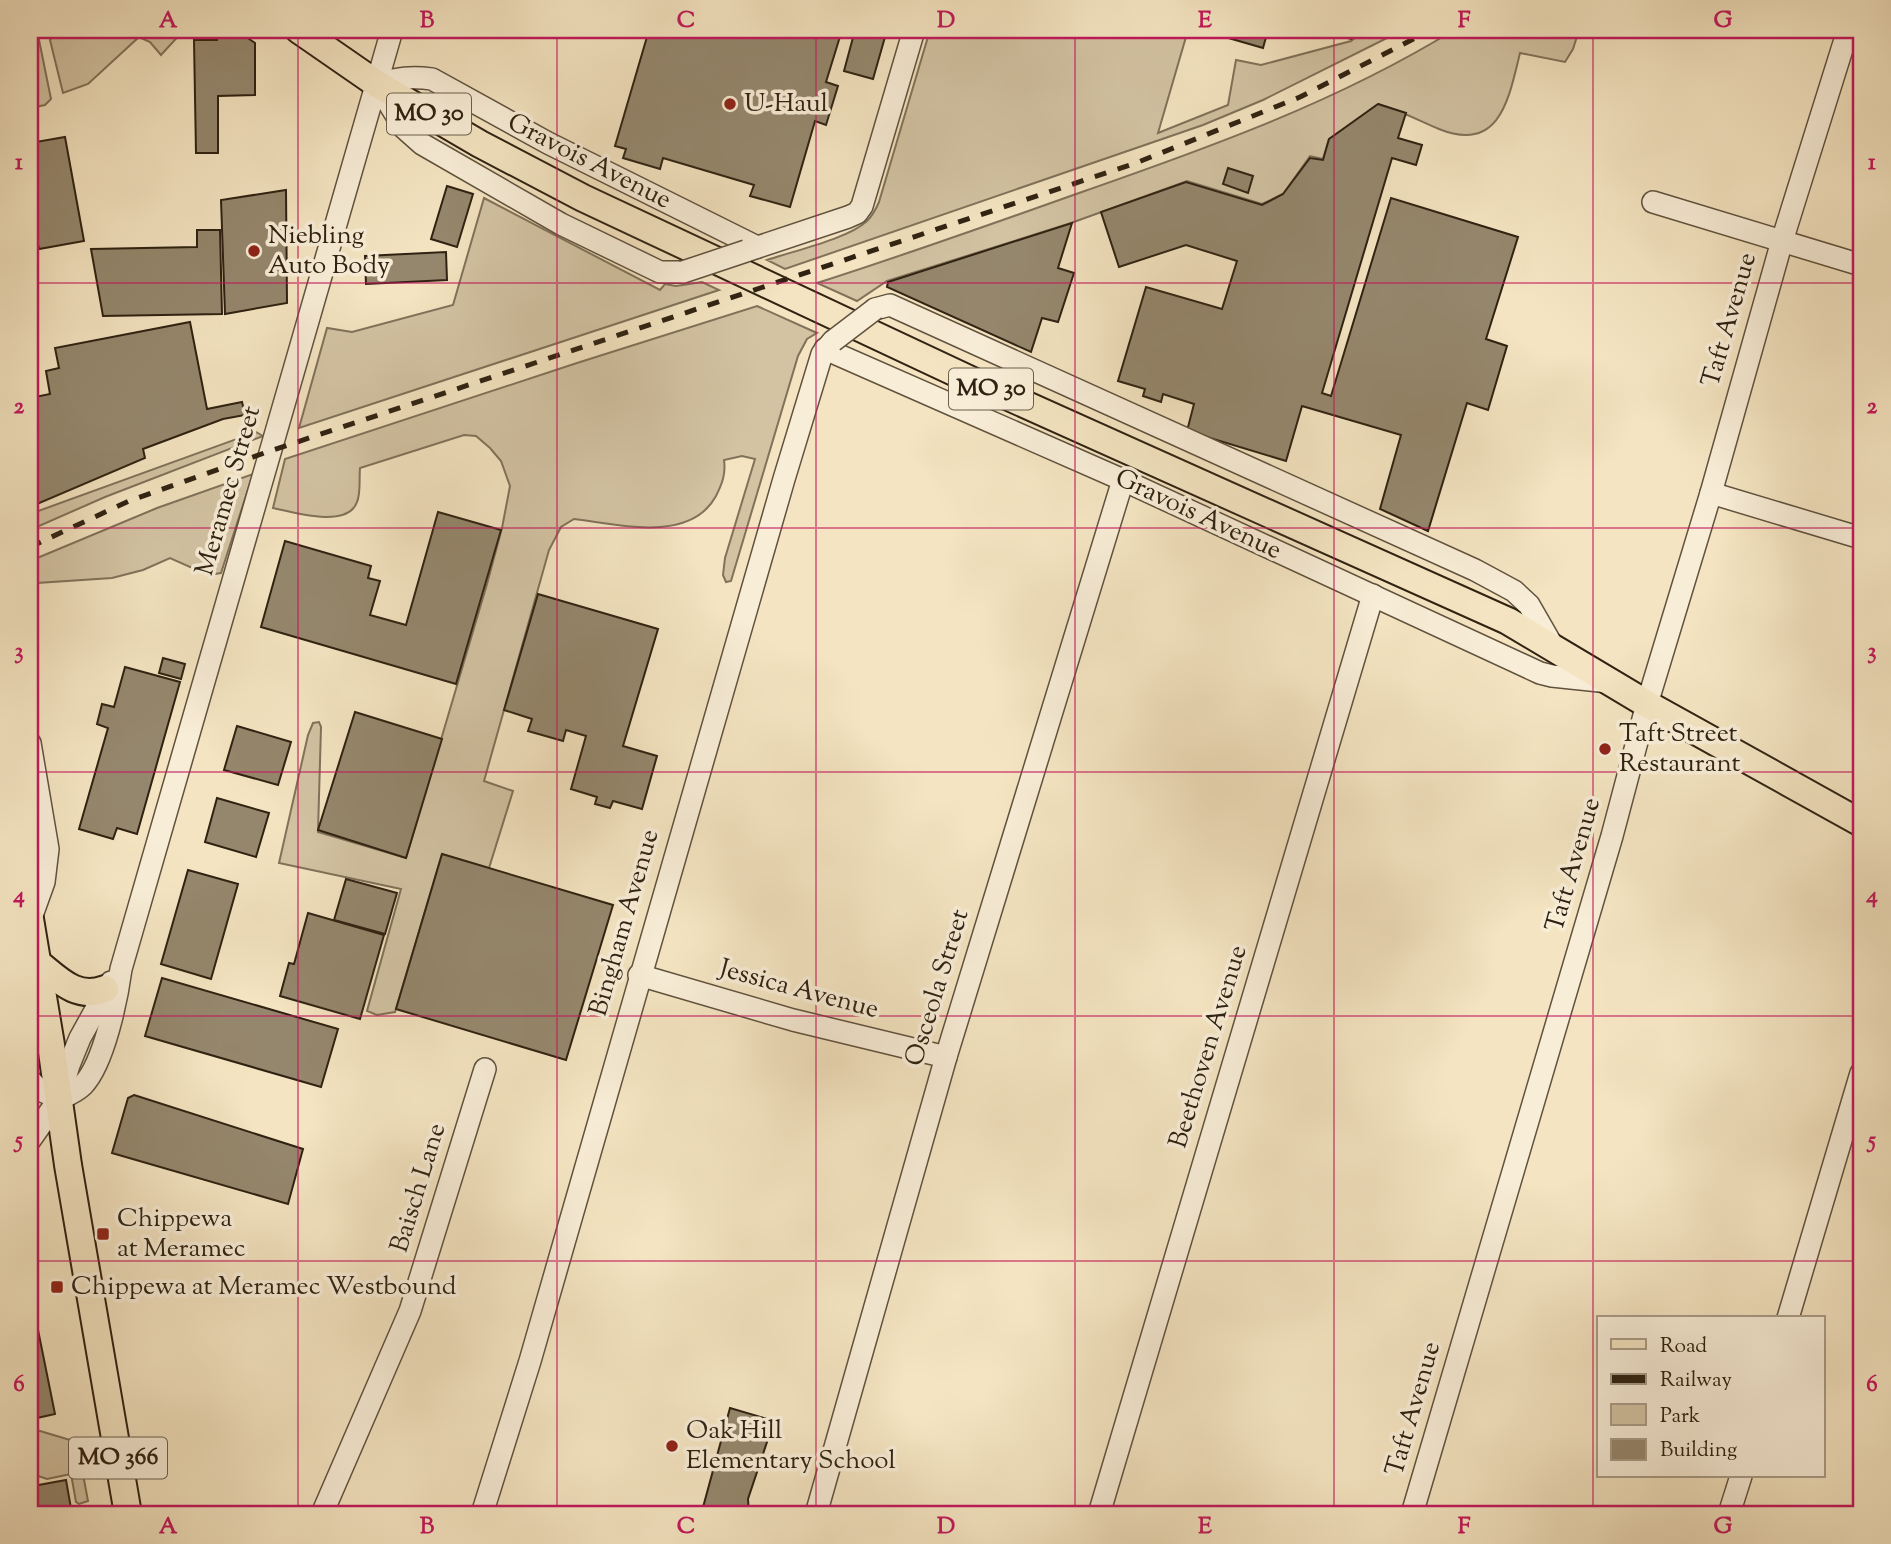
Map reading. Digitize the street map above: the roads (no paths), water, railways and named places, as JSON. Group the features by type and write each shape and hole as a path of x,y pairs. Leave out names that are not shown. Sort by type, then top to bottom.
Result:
{"main road":[{"name":"Gravois Avenue","path":"299,30 377,84 504,157 668,240 1508,621 1647,704 1861,822"},
{"name":"MO 366","path":"30,920 68,1165 128,1514"},
{"path":"38,963 75,991 97,992 113,979"}],"street":[{"name":"Meramec Street","path":"30,1140 59,1099 80,1038 113,979 392,30"},
{"path":"752,249 857,213 862,206 915,30"},
{"name":"Taft Avenue","path":"1412,1514 1612,836 1647,704 1711,493 1782,241 1848,30"},
{"name":"Gravois Avenue","path":"415,76 432,79 752,249 683,272 660,272 561,224 422,144 404,128 377,84 415,76"},
{"path":"1653,202 1861,265"},
{"name":"Gravois Avenue","path":"1552,645 1529,605 1514,591 1475,570 890,305 875,309 829,345 1539,673 1610,682"},
{"name":"Bingham Avenue","path":"482,1514 530,1361 784,479 829,345"},
{"name":"Osceola Street","path":"816,1514 946,1057 1123,480"},
{"path":"1711,493 1861,538"},
{"name":"Beethoven Avenue","path":"1099,1514 1373,595"},
{"path":"30,743 48,849 44,882 30,920"},
{"name":"Jessica Avenue","path":"639,975 793,1020 946,1057"},
{"name":"Baisch Lane","path":"322,1514 410,1311 485,1069"},
{"path":"1789,1316 1861,1073"},
{"path":"30,1080 38,1089 59,1099"},
{"path":"1729,1514 1740,1478"}],"railway":[{"path":"30,547 129,501 270,451 1136,163 1300,97 1431,30"}],"place":[{"name":"U-Haul","path":"730,104"},
{"name":"Niebling Auto Body","path":"254,251"},
{"name":"Taft Street Restaurant","path":"1605,749"},
{"name":"Chippewa at Meramec","path":"103,1234"},
{"name":"Chippewa at Meramec Westbound","path":"57,1287"},
{"name":"Oak Hill Elementary School","path":"672,1446"}]}
